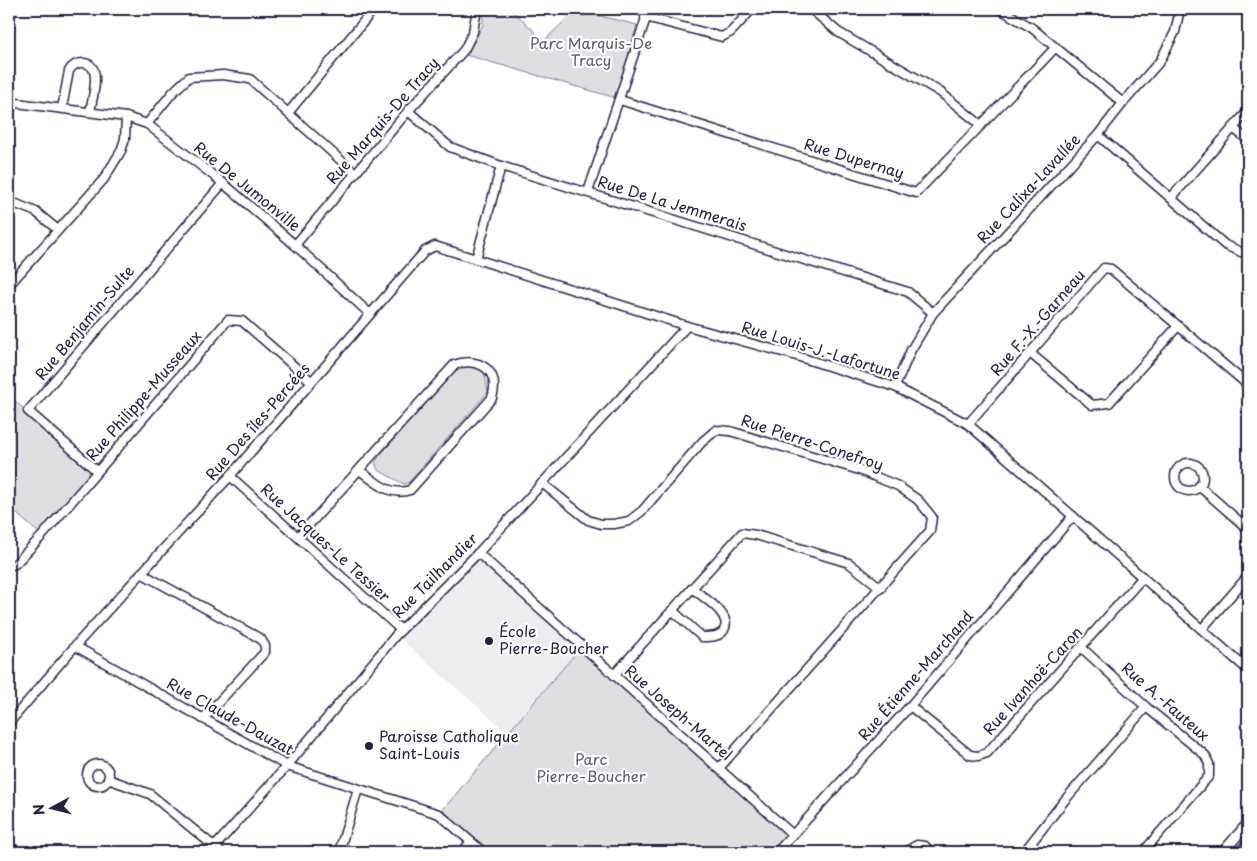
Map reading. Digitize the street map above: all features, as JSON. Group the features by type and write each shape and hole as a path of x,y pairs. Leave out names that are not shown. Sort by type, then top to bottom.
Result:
{"street":[{"path":"288,112 374,9"},
{"name":"Rue Marquis-De Tracy","path":"295,245 408,111 464,50 473,32 477,9"},
{"path":"588,192 649,9"},
{"path":"645,17 722,37 731,32 752,9"},
{"path":"811,9 838,32 940,92 981,125"},
{"path":"1000,9 1032,28 1123,103"},
{"name":"Rue Calixa-Lavallée","path":"895,387 911,350 933,313 1098,135 1160,61 1175,32 1180,9"},
{"name":"Rue Dupernay","path":"620,100 916,193 1056,48"},
{"path":"62,108 69,71 72,66 81,62 88,64 94,70 96,76 90,112"},
{"path":"147,124 173,92 189,77 223,75 250,79 355,174"},
{"name":"Rue De Jumonville","path":"9,102 126,117 147,124 223,183 295,245 370,314"},
{"path":"1171,198 1248,110"},
{"name":"Rue De La Jemmerais","path":"408,111 450,147 501,166 908,292 933,313"},
{"path":"9,285 104,179 116,160 125,139 126,117"},
{"path":"1233,128 1248,140"},
{"path":"1098,135 1225,245 1248,255"},
{"path":"476,259 501,166"},
{"name":"Rue Benjamin-Sulte","path":"97,471 28,411 223,183"},
{"path":"9,201 36,212 58,230"},
{"name":"Rue Des îles-Percées","path":"9,723 75,646 230,476 425,251 435,246 476,259"},
{"name":"Rue Louis-J.-Lafortune","path":"476,259 687,326 790,354 895,387 968,424 1248,670"},
{"name":"Rue F.-X.-Garneau","path":"968,424 1104,268 1111,269 1248,386"},
{"name":"Rue Philippe-Musseaux","path":"9,566 15,564 42,536 228,320 242,321 311,382"},
{"name":"Rue Tailhandier","path":"216,850 401,630 478,554 687,326"},
{"path":"1030,353 1092,405 1109,403 1178,326"},
{"path":"298,537 454,365 464,361 475,361 489,370 494,380 492,398 410,490 401,493 391,493 359,470"},
{"name":"Rue Pierre-Conefroy","path":"542,483 588,520 608,524 629,520 642,511 702,442 716,430 730,431 859,470 898,486 918,500 932,517 930,531 720,768"},
{"name":"Rue Jacques-Le Tessier","path":"230,476 401,630"},
{"path":"1199,486 1248,529"},
{"name":"Rue Étienne-Marchand","path":"777,852 910,706 1073,516"},
{"path":"614,675 742,533 756,535 849,564 881,588"},
{"name":"Rue Joseph-Martel","path":"478,554 792,834"},
{"path":"141,573 261,639 265,646 265,652 203,719"},
{"path":"1202,629 1248,576"},
{"name":"Rue Ivanhoë-Caron","path":"910,706 970,755 978,756 987,753 1143,577"},
{"path":"672,610 702,637 714,637 723,632 726,624 725,617 692,588"},
{"name":"Rue Claude-Dauzat","path":"75,646 287,766 439,814 483,852"},
{"name":"Rue A.-Fauteux","path":"1082,648 1146,707 1205,755 1210,764 1209,776 1143,852"},
{"path":"1024,852 1064,801 1146,707"},
{"path":"108,779 150,794 216,850"},
{"path":"338,852 358,789"},
{"path":"1223,852 1248,823"},
{"path":"462,852 471,842"},
{"path":"1240,852 1248,843"},
{"path":"9,845 17,852"},
{"path":"905,852 917,845 925,846 932,852"}],"shaded area":[{"name":"École Pierre-Boucher","path":"478,553 581,647 509,734 396,635"}],"green space":[{"name":"Parc Marquis-De Tracy","path":"483,9 511,9 544,41 576,10 637,25 616,98 466,55 483,25"},
{"path":"472,366 484,372 488,392 409,482 404,484 378,470 375,463 380,455 454,372 461,367"},
{"path":"9,396 97,471 42,536 9,507"},
{"name":"Parc Pierre-Boucher","path":"581,647 792,834 777,852 483,852 439,814"}],"place":[{"name":"École Pierre-Boucher","path":"489,641"},
{"name":"Paroisse Catholique Saint-Louis","path":"369,746"}]}
